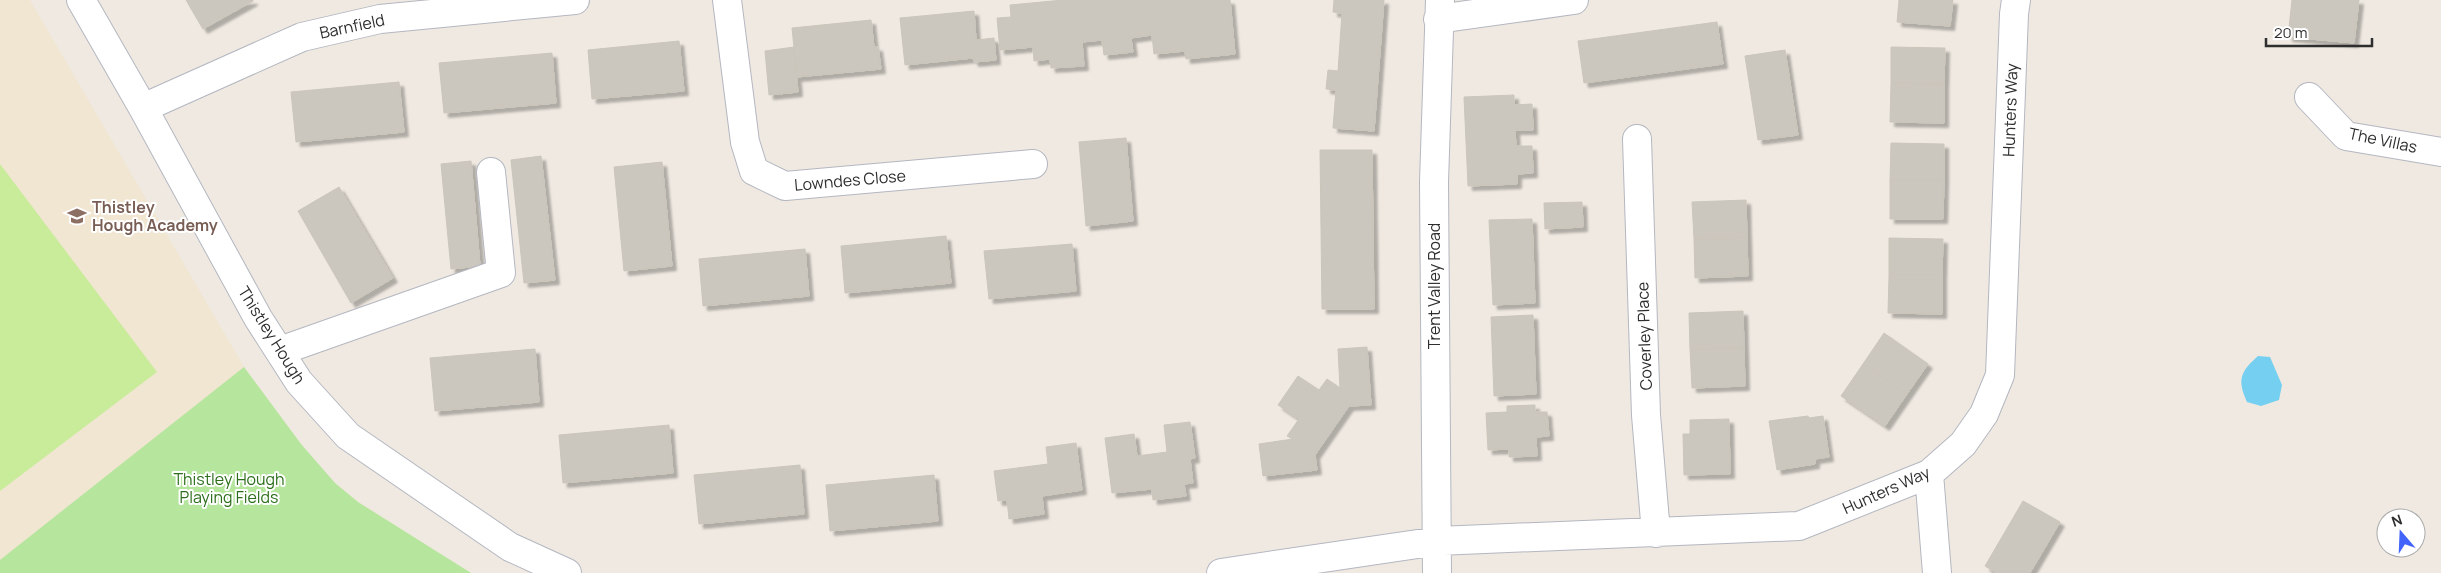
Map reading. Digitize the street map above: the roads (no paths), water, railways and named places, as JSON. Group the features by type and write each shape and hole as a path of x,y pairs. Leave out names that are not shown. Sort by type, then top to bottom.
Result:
{"street":[{"name":"Thistley Hough","path":"81,0 143,108 258,318 299,382 348,436 510,547 567,573"},
{"name":"Barnfield","path":"143,108 302,37 380,19 575,0"},
{"name":"Lowndes Close","path":"727,0 745,142 754,171 785,186 1033,164"},
{"path":"1439,10 1574,0"},
{"name":"Hunters Way","path":"1438,541 1799,526 1929,474 1963,444 1984,414 2000,376 2016,0"},
{"name":"Trent Valley Road","path":"1437,573 1434,281 1439,10"},
{"name":"The Villas","path":"2309,97 2346,136 2441,152"},
{"name":"Coverley Place","path":"1637,139 1646,415 1656,533"},
{"path":"280,352 501,273 491,172"},
{"path":"1929,474 1937,573"},
{"path":"1221,573 1438,541"}],"water":[{"path":"2258,356 2270,357 2282,385 2279,400 2261,406 2247,402 2241,382 2247,367"}],"place":[{"name":"Thistley Hough Academy","path":"77,216"}],"park label":[{"name":"Thistley Hough Playing Fields","path":"229,488"}]}
